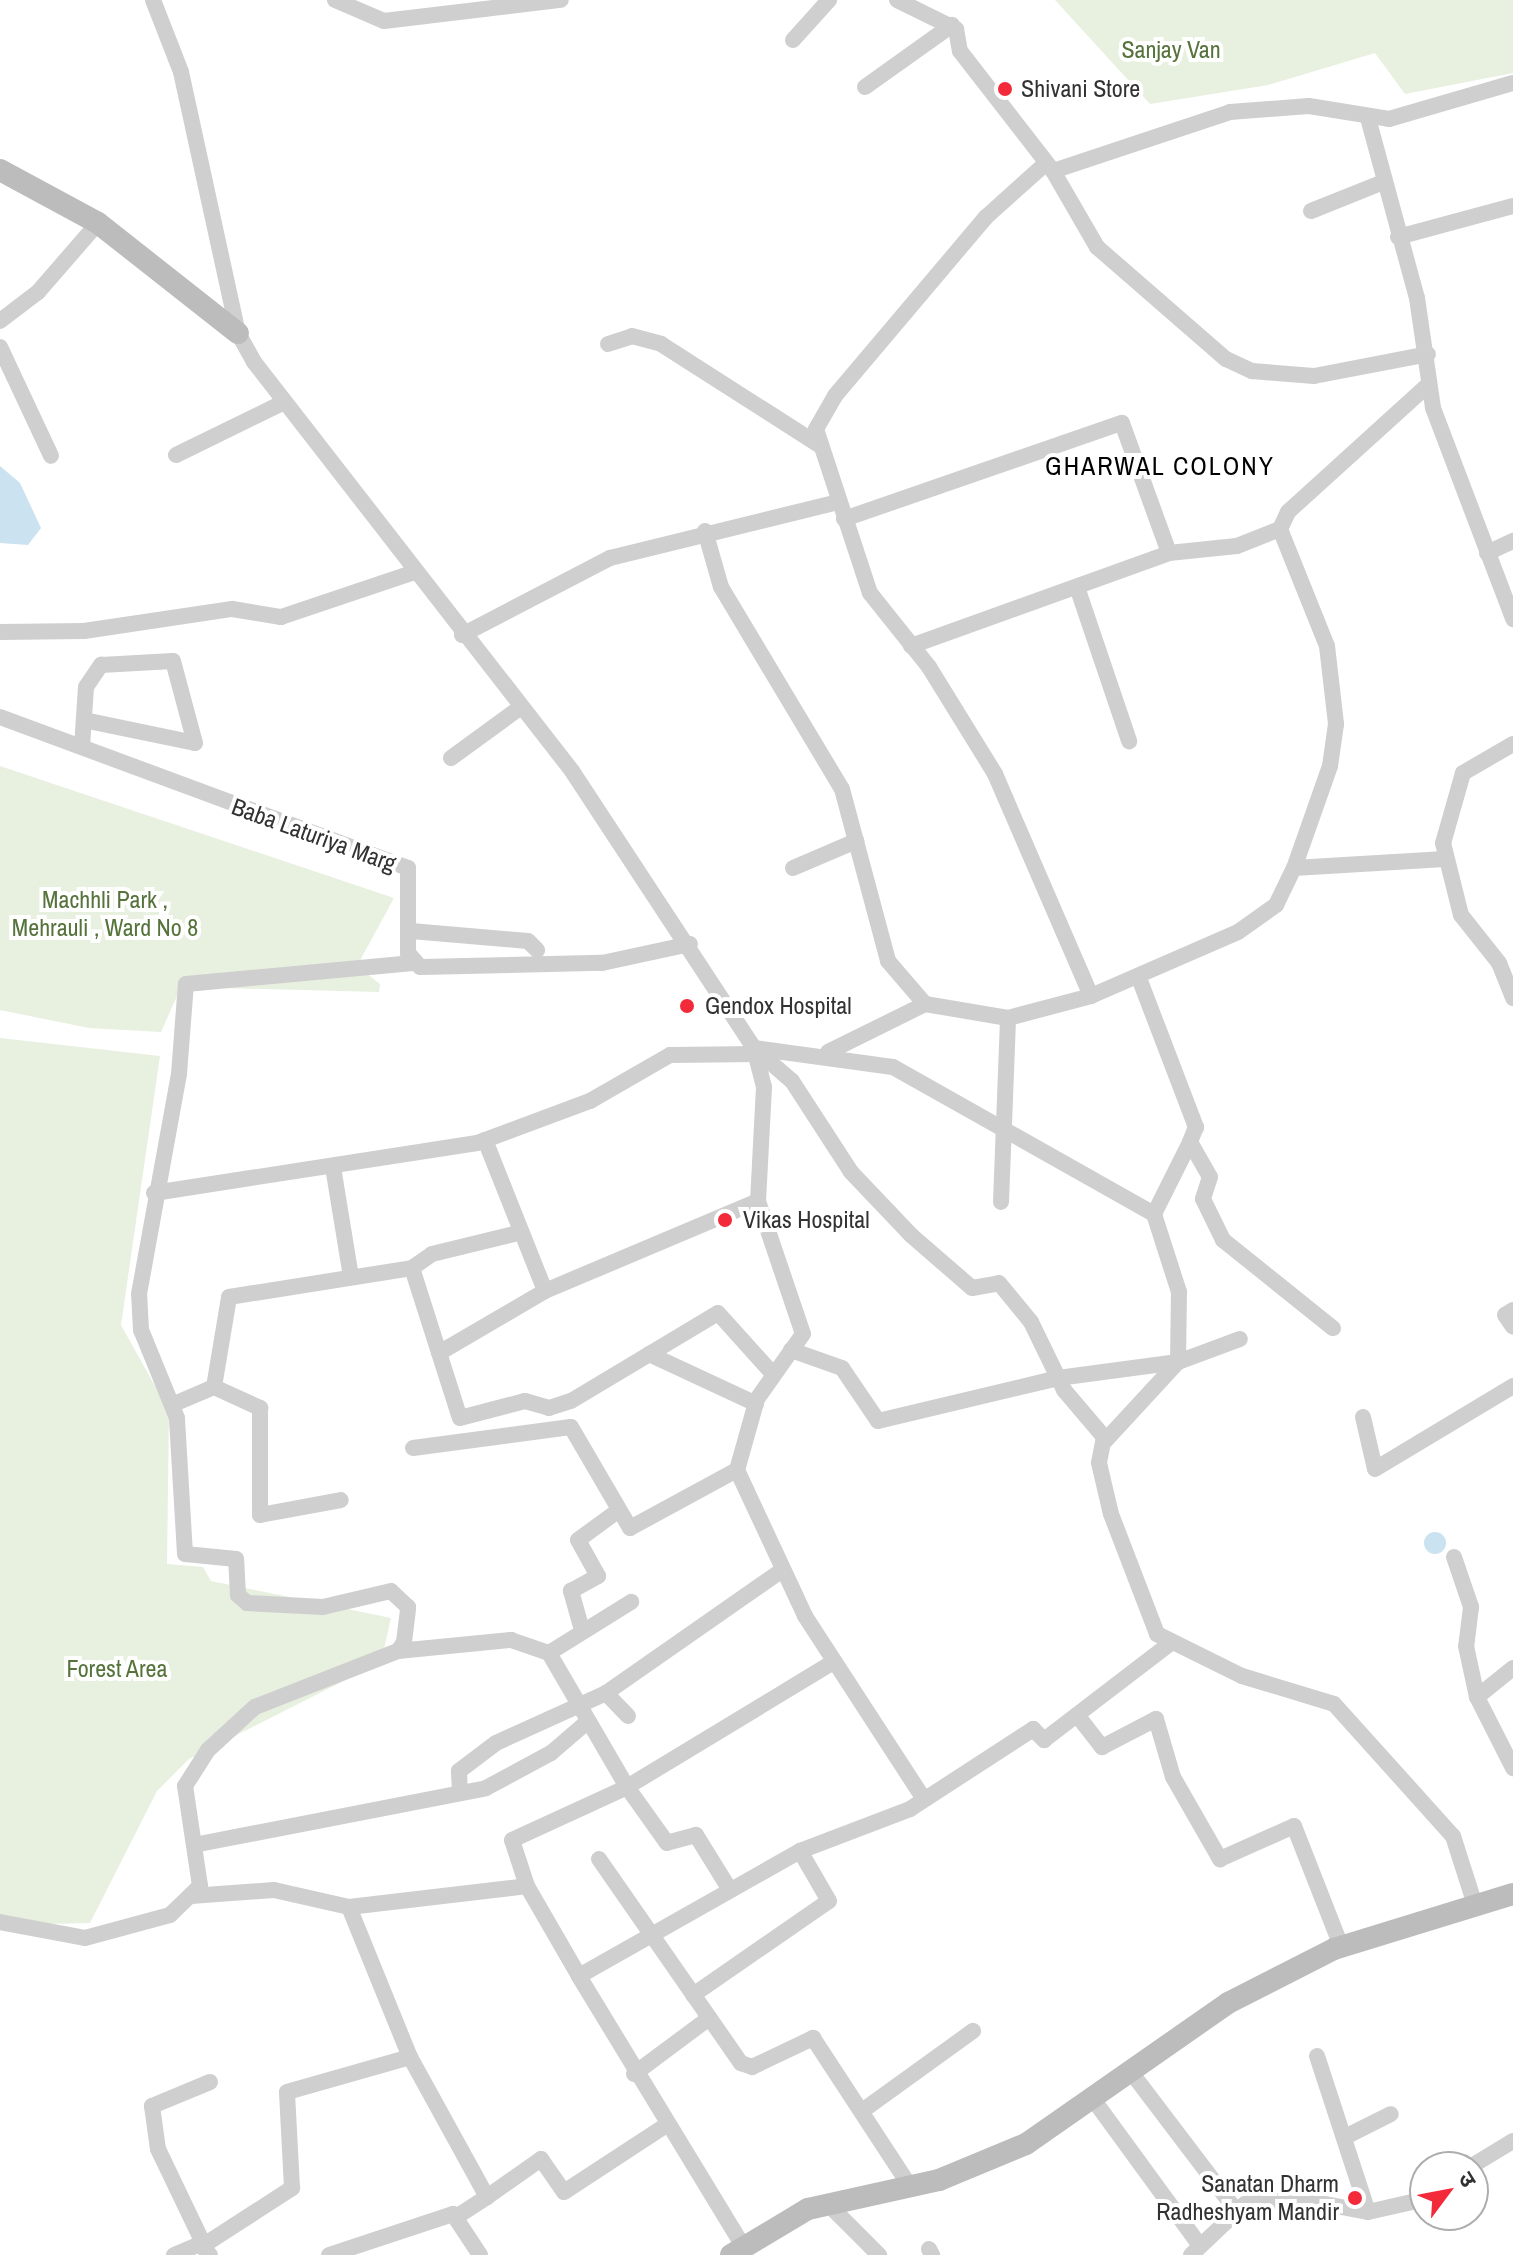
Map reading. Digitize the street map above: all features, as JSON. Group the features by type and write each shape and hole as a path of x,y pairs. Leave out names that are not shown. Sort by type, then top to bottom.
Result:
{"street":[{"path":"153,0 188,98 238,333 280,404 521,707 690,944 755,1051 764,1087 758,1201 803,1324 791,1350 772,1373 756,1404 737,1470 782,1570 833,1662 923,1798"},
{"path":"335,0 384,21 561,0"},
{"path":"793,40 829,0"},
{"path":"897,0 952,25 960,51 989,80 1049,168 1068,205 1108,259 1239,367 1314,376 1428,354"},
{"path":"865,87 952,25"},
{"path":"1091,996 995,774 911,646 870,593 816,429 835,396 986,217 1049,168 1230,112 1309,106 1368,118 1398,117 1513,83"},
{"path":"1368,118 1381,183 1428,354 1429,384 1513,619"},
{"path":"0,170 98,223 238,333"},
{"path":"1311,211 1381,183"},
{"path":"1398,237 1513,206"},
{"path":"0,321 38,292 98,223"},
{"path":"608,344 632,336 661,344 819,445"},
{"path":"0,347 51,456"},
{"path":"911,646 1169,553 1237,546 1280,529 1288,512 1429,384"},
{"path":"176,455 280,404"},
{"path":"844,519 1122,423 1169,553"},
{"path":"462,635 568,574 705,531 838,502"},
{"path":"828,1052 925,1004 1008,1018 1091,996 1139,978 1264,914 1286,892 1330,766 1336,724 1327,646 1280,529"},
{"path":"705,531 721,587 834,771 888,961 925,1004"},
{"path":"1487,553 1513,541"},
{"path":"0,632 84,631 232,609 281,617 412,573"},
{"path":"1077,587 1129,741"},
{"path":"82,747 89,721 86,687 101,665 173,661 195,743 89,721"},
{"path":"451,758 521,707"},
{"name":"Baba Laturiya Marg","path":"0,717 408,868 413,963"},
{"path":"1513,744 1463,773 1445,824 1445,859 1461,915 1499,963 1513,998"},
{"path":"793,868 856,841"},
{"path":"1294,868 1445,859"},
{"path":"411,931 528,941 537,950"},
{"path":"398,1651 408,1607 391,1591 323,1607 247,1603 238,1595 236,1559 185,1554 174,1404 138,1310 154,1193 179,1074 186,984 413,963 589,964 690,944"},
{"path":"1139,978 1196,1127 1154,1214"},
{"path":"1001,1202 1008,1018"},
{"path":"755,1051 792,1081 851,1172 942,1265 978,1290 999,1283 1031,1322 1058,1378 1105,1441"},
{"path":"154,1193 333,1167 485,1140 590,1101 670,1055 828,1052 893,1067 1006,1126 1154,1214 1179,1292 1178,1362 1105,1441 1099,1463 1111,1514 1151,1625 1172,1642 1242,1676 1334,1704 1453,1836 1474,1902"},
{"path":"485,1140 518,1233 545,1291"},
{"path":"1190,1142 1210,1177 1203,1199 1223,1240 1333,1328"},
{"path":"333,1167 351,1277"},
{"path":"439,1353 545,1291 758,1201"},
{"path":"214,1387 229,1297 412,1268 432,1254 518,1233"},
{"path":"412,1268 460,1418 525,1401 549,1408 571,1401 718,1313 772,1373"},
{"path":"1513,1310 1505,1315 1513,1327"},
{"path":"791,1350 842,1368 878,1421 1058,1378 1178,1362 1240,1339"},
{"path":"649,1354 756,1404"},
{"path":"1363,1417 1375,1469 1513,1386"},
{"path":"174,1404 214,1387 260,1408 260,1515 341,1500"},
{"path":"413,1448 571,1427 630,1528 737,1470"},
{"path":"582,1630 571,1591 598,1576 578,1540 619,1510"},
{"path":"1454,1557 1471,1607 1466,1646 1477,1697 1513,1768"},
{"path":"460,1792 459,1771 496,1743 606,1693 782,1570"},
{"path":"549,1653 631,1602"},
{"path":"0,1922 85,1938 170,1915 191,1896 203,1872 185,1786 232,1724 255,1707 398,1651 511,1640 549,1653 627,1787 667,1843 696,1835 730,1890"},
{"path":"579,1976 800,1851 923,1798 1033,1729 1044,1740 1172,1642"},
{"path":"833,1662 627,1787 512,1840 527,1886 634,2074 668,2124 737,2250 827,2203 911,2188 997,2158 1093,2099 1228,2003 1341,1946 1474,1902 1513,1894"},
{"path":"1477,1697 1513,1668"},
{"path":"606,1693 628,1716"},
{"path":"1077,1715 1102,1747 1156,1719 1173,1777 1220,1859 1294,1826 1341,1946"},
{"path":"199,1844 486,1788 551,1753 587,1722"},
{"path":"693,1995 829,1901 800,1851"},
{"path":"599,1859 746,2067 813,2038 911,2188"},
{"path":"191,1896 274,1890 349,1907 527,1886"},
{"path":"349,1907 410,2057 487,2197"},
{"path":"634,2074 709,2018"},
{"path":"862,2111 973,2031"},
{"path":"1317,2056 1368,2212"},
{"path":"174,2255 207,2250 292,2188 287,2092 410,2057"},
{"path":"1131,2072 1235,2209"},
{"path":"207,2250 158,2149 152,2106 210,2082"},
{"path":"1093,2099 1196,2250 1235,2209 1299,2199 1368,2212 1409,2203"},
{"path":"1345,2137 1391,2114"},
{"path":"329,2255 458,2216 541,2159 564,2192 668,2124"},
{"path":"1489,2156 1513,2141"},
{"path":"827,2203 879,2255"},
{"path":"458,2216 480,2255"}],"green space":[{"name":"Sanjay Van","path":"1055,0 1513,0 1513,73 1405,94 1375,53 1268,85 1150,104"},
{"name":"Machhli Park , Mehrauli , Ward No 8","path":"0,766 394,898 357,966 380,984 379,992 181,987 161,1032 89,1028 0,1010"},
{"name":"Forest Area","path":"0,1038 160,1056 121,1325 169,1411 167,1564 203,1567 211,1581 391,1618 381,1662 189,1759 157,1791 90,1923 0,1925"}],"water":[{"path":"0,466 20,483 41,528 28,545 0,543"},
{"path":"1435,1532 1443,1535 1446,1543 1443,1551 1435,1554 1427,1551 1424,1543 1427,1535"}],"place":[{"name":"Shivani Store","path":"1005,89"},
{"name":"Gendox Hospital","path":"687,1006"},
{"name":"Vikas Hospital","path":"725,1220"},
{"name":"Sanatan Dharm Radheshyam Mandir","path":"1355,2198"}],"district":[{"name":"GHARWAL COLONY","path":"1160,466"}]}
